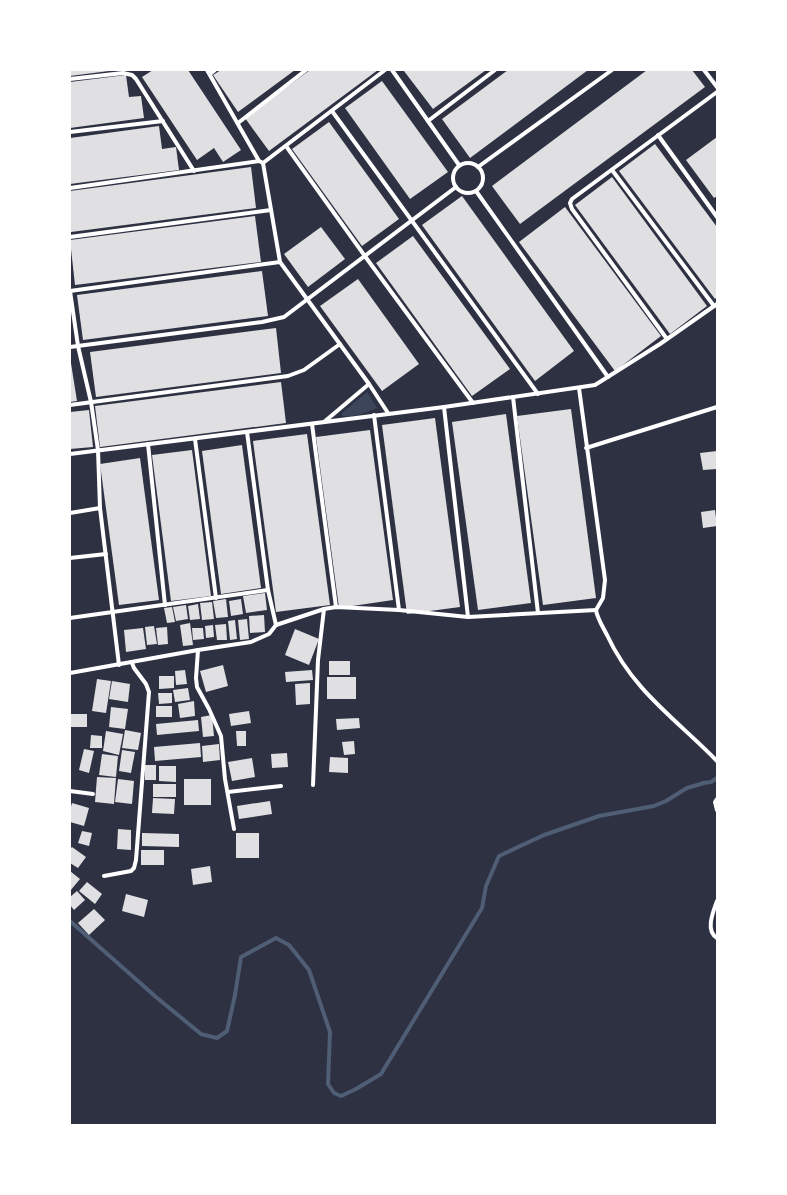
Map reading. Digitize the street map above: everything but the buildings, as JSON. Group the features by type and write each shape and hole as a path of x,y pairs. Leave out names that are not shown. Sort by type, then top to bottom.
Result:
{"street":[{"path":"215,70 208,72 261,162 280,262 369,384 388,413"},
{"path":"238,124 306,70"},
{"path":"70,188 261,162 286,146 385,70"},
{"path":"392,70 459,165"},
{"path":"428,120 495,70"},
{"path":"478,167 612,70"},
{"path":"704,70 717,87"},
{"path":"70,79 123,73 132,75 194,171"},
{"path":"667,339 570,203 572,199 717,92"},
{"path":"332,111 538,394"},
{"path":"70,132 163,121"},
{"path":"658,135 717,217"},
{"path":"286,146 364,256 473,403"},
{"path":"469,162 478,167 483,174 482,184 476,191 468,193 459,191 456,188 452,178 455,168 459,165 469,162"},
{"path":"70,454 444,407 595,385 667,339 716,305 612,170"},
{"path":"70,347 262,322 284,316 456,188"},
{"path":"476,191 608,377"},
{"path":"70,237 271,210"},
{"path":"119,665 100,508 98,450 91,402 78,346 70,291 280,262"},
{"path":"70,405 288,376 304,370 340,344"},
{"path":"324,422 369,384"},
{"path":"579,388 605,580 603,598 596,610 598,616 608,639 632,678 667,715 717,762"},
{"path":"513,397 538,613"},
{"path":"444,407 468,617"},
{"path":"586,448 717,407"},
{"path":"374,415 399,610"},
{"path":"312,424 336,607"},
{"path":"247,432 268,590 276,625"},
{"path":"195,438 216,598"},
{"path":"148,444 165,605"},
{"path":"70,513 100,508"},
{"path":"70,558 106,554"},
{"path":"70,618 268,590"},
{"path":"70,673 251,642 259,640 269,634 276,625 324,609 336,607 399,610 468,617 596,610"},
{"path":"313,785 318,660 324,609"},
{"path":"198,650 196,678 197,687 221,736 225,764 225,779 234,829"},
{"path":"104,876 131,871 134,868 136,860 149,692 146,684 132,663"},
{"path":"228,792 280,786"},
{"path":"70,791 93,794"},
{"path":"717,799 715,802 717,810"},
{"path":"717,901 710,928 712,934 717,938"}],"shaded area":[{"path":"367,392 377,408 364,413 342,416 342,413"}],"waterway":[{"path":"70,921 156,997 201,1034 217,1038 227,1031 241,957 276,938 289,945 309,970 330,1032 328,1084 334,1093 341,1096 381,1074 482,908 486,886 499,856 544,835 599,816 654,806 666,801 687,788 711,782 717,778"}]}
